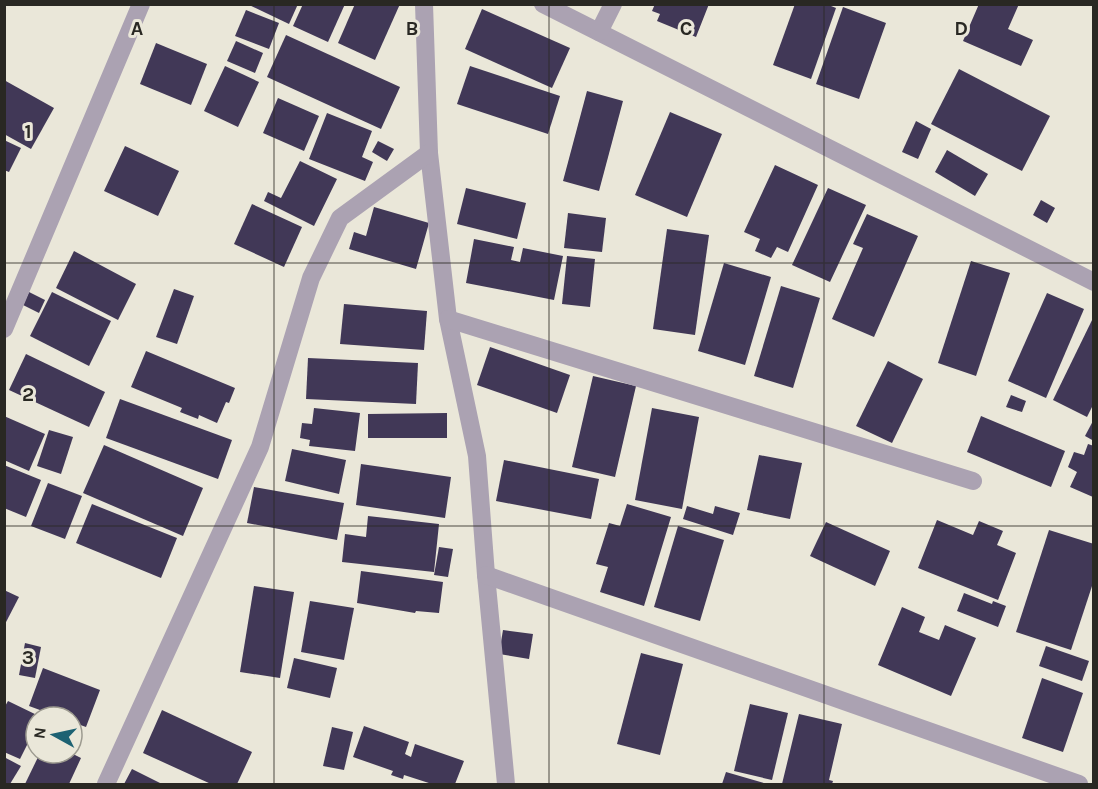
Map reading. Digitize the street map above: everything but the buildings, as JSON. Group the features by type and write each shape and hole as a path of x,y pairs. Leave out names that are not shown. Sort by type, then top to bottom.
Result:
{"street":[{"path":"4,329 141,4"},
{"path":"424,4 429,153 448,319 477,456 506,784"},
{"path":"543,4 1094,282"},
{"path":"599,32 613,4"},
{"path":"106,784 260,447 311,278 340,218 429,153"},
{"path":"448,319 973,481"},
{"path":"486,575 1079,784"}]}
